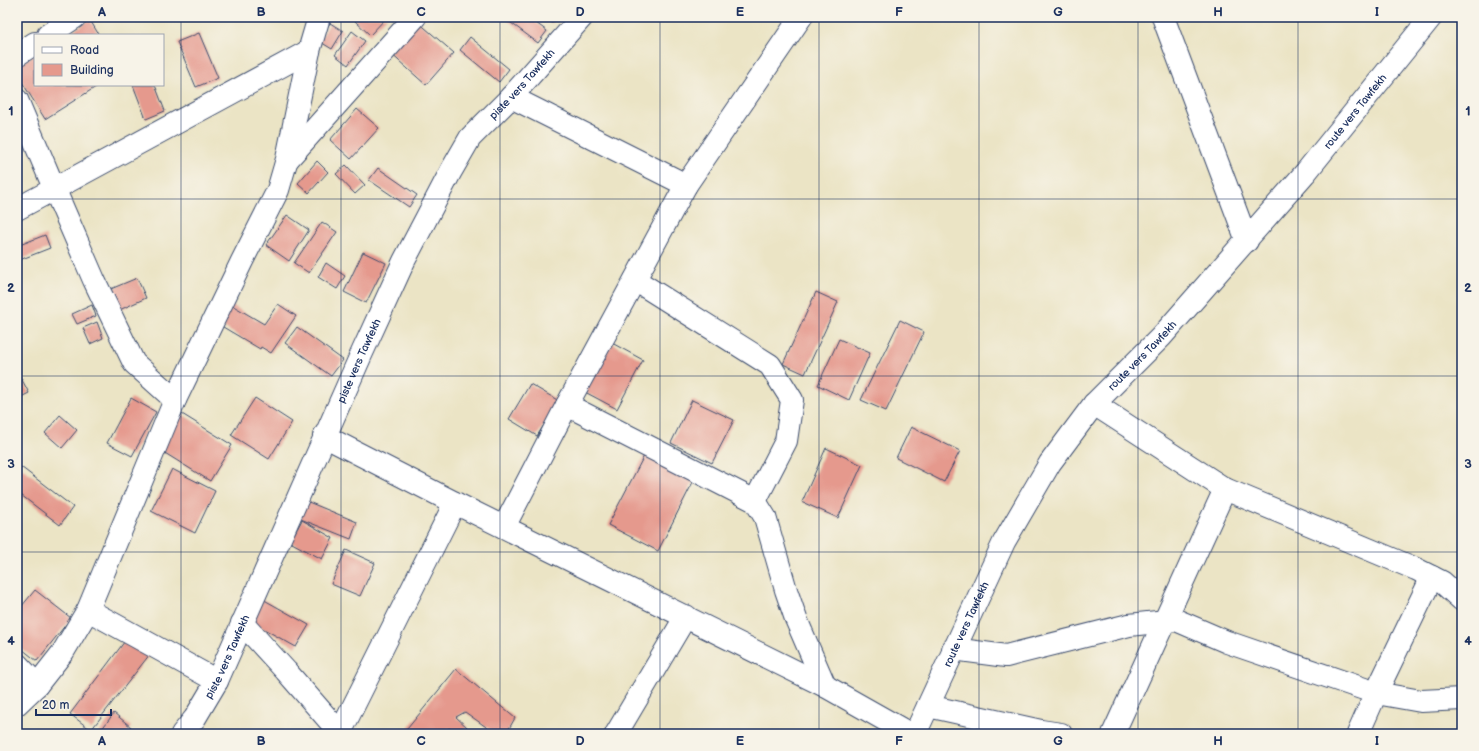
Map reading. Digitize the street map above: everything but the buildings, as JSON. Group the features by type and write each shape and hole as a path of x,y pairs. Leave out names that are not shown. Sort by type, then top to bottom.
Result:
{"street":[{"path":"50,34 75,17"},
{"path":"17,704 37,685 64,652 88,610 175,400 242,260 278,190 287,160 309,51 319,17"},
{"path":"287,160 415,17"},
{"name":"piste vers Tawfekh","path":"182,734 195,718 216,681 324,436 404,261 450,171 470,138 511,97 582,17"},
{"path":"504,527 567,405 686,185 801,17"},
{"path":"1163,17 1247,241"},
{"name":"route vers Tawfekh","path":"915,734 953,649 1012,529 1050,463 1094,404 1161,337 1247,241 1306,172 1431,17"},
{"path":"17,55 34,44"},
{"path":"17,209 309,51"},
{"path":"511,97 686,185"},
{"path":"17,100 94,280 134,363 175,400"},
{"path":"635,280 770,365 792,400 786,441 755,501"},
{"path":"1094,404 1225,489 1416,569 1442,582 1462,600"},
{"path":"567,405 755,501 765,517 796,619 825,686"},
{"path":"324,436 455,503 825,686 910,734"},
{"path":"1113,734 1225,489"},
{"path":"242,623 340,733 455,503"},
{"path":"1358,734 1432,577"},
{"path":"88,610 216,681"},
{"path":"616,734 686,616"},
{"path":"953,649 1006,656 1129,625 1176,620 1227,642 1376,693 1421,701 1462,699"},
{"path":"17,664 37,685"},
{"path":"928,706 1041,732 1061,734"}]}
